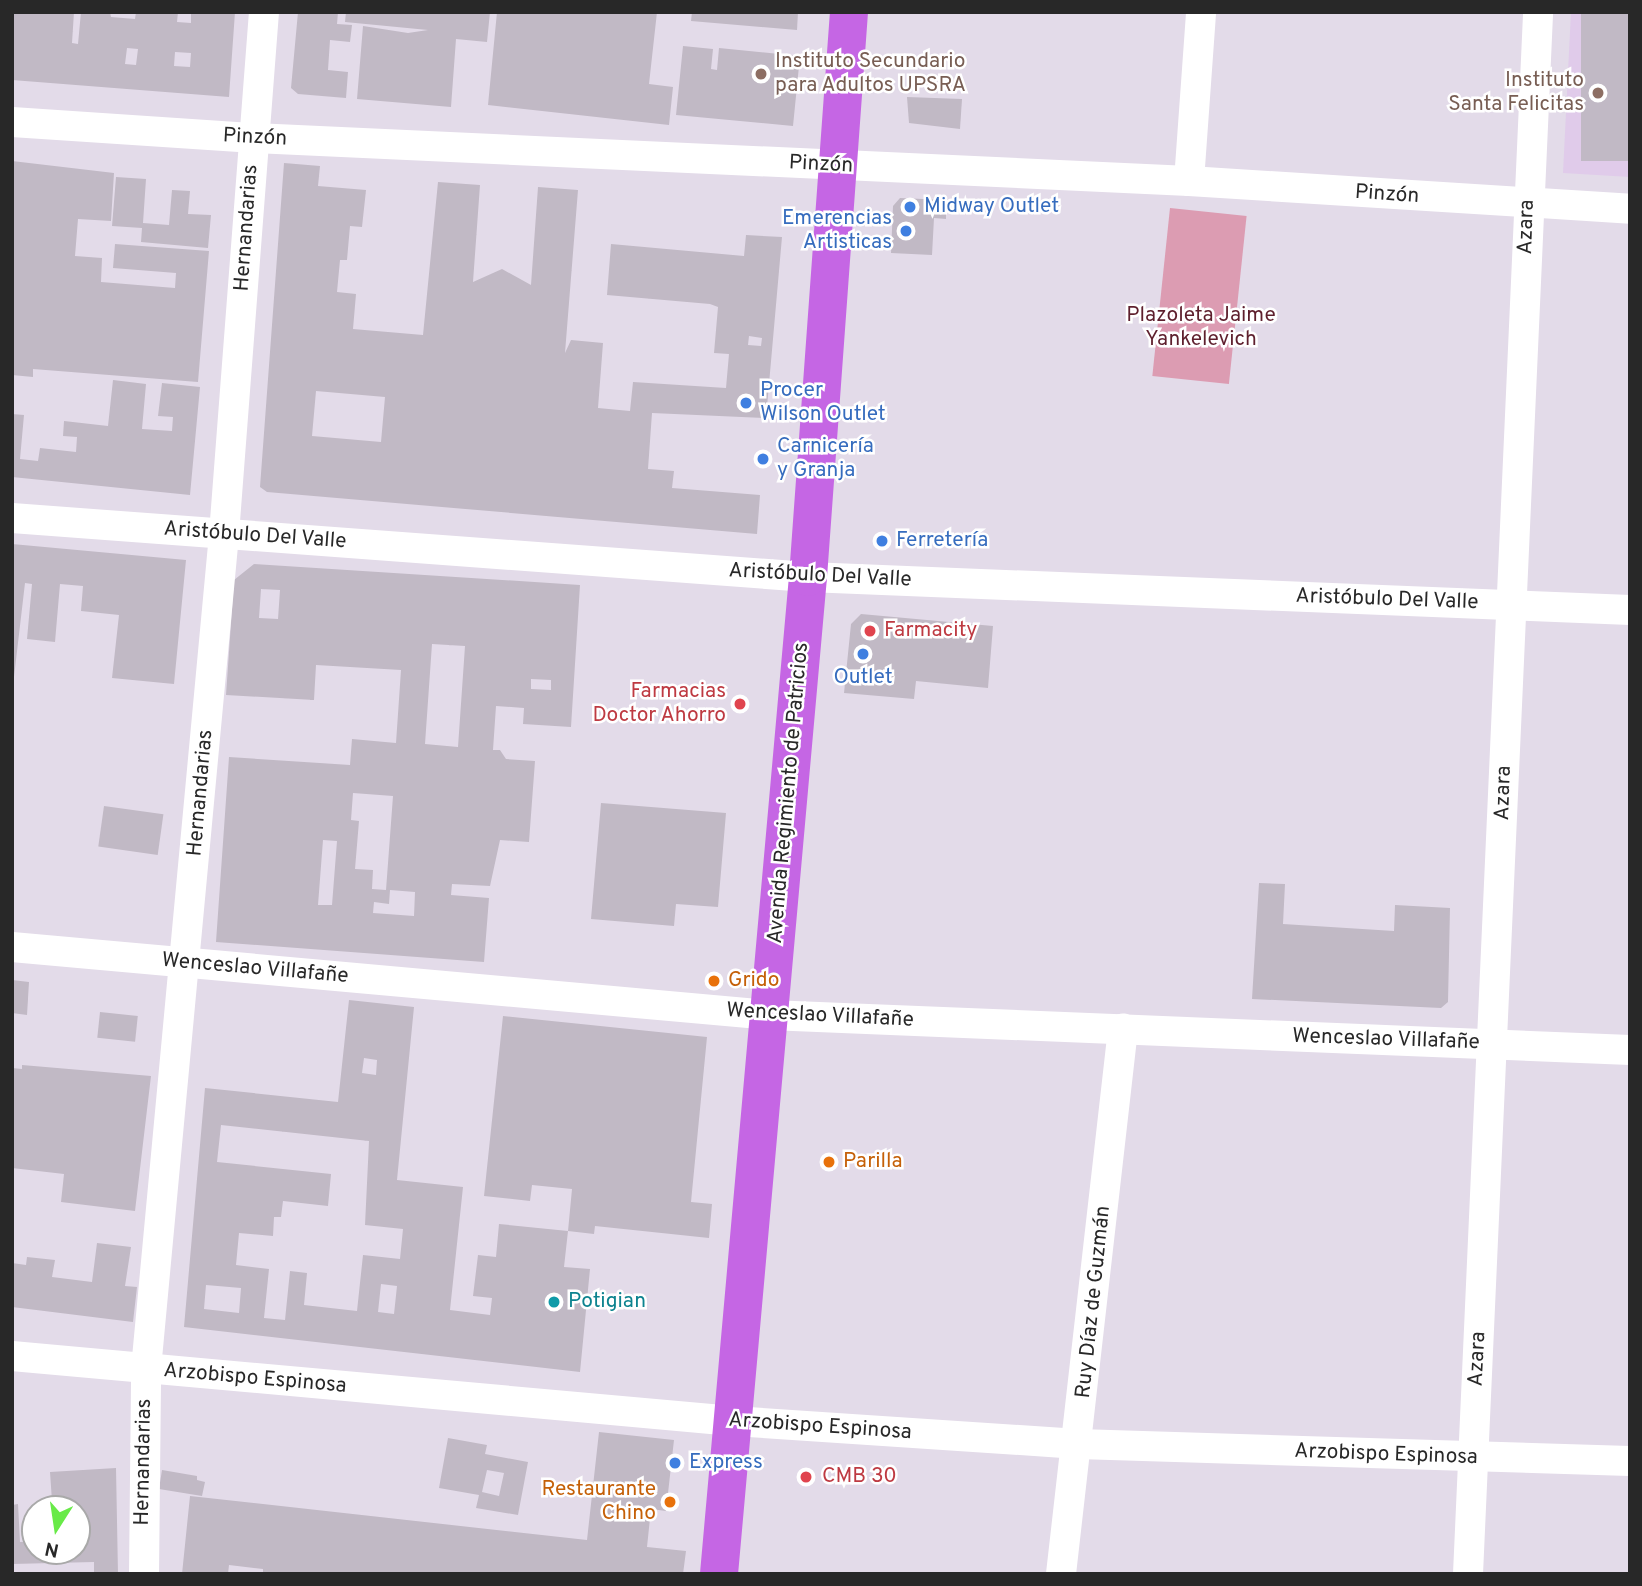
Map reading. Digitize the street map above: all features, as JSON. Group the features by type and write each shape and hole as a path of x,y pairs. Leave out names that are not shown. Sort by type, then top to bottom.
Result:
{"main road":[{"name":"Avenida Regimiento de Patricios","path":"719,1574 808,577 849,12"}],"street":[{"name":"Hernandarias","path":"144,1574 146,1369 186,962 264,12"},
{"path":"1189,181 1201,12"},
{"name":"Azara","path":"1468,1574 1538,12"},
{"name":"Pinzón","path":"12,122 254,138 1189,181 1630,209"},
{"name":"Aristóbulo Del Valle","path":"12,519 808,577 1630,610"},
{"name":"Wenceslao Villafañe","path":"12,947 769,1015 1630,1051"},
{"name":"Ruy Díaz de Guzmán","path":"1061,1574 1078,1444 1123,1029"},
{"name":"Arzobispo Espinosa","path":"12,1356 733,1421 1078,1444 1630,1461"}],"shaded area":[{"name":"Instituto Santa Felicitas","path":"1571,12 1630,12 1630,177 1563,173"}],"green space":[{"name":"Plazoleta Jaime Yankelevich","path":"1170,208 1247,216 1229,384 1152,376"}],"building":[{"path":"12,12 74,12 72,43 78,44 81,12 110,12 111,17 135,19 136,12 178,12 177,22 191,23 191,12 235,12 229,97 12,80","holes":["127,48 138,49 136,65 125,64","175,52 191,53 190,67 174,66"]},
{"path":"298,12 338,12 337,24 352,25 350,42 330,40 328,70 348,72 346,98 298,94 291,88"},
{"path":"346,12 490,12 487,42 456,39 451,107 357,99 363,26 408,33 428,30 345,22"},
{"path":"497,12 657,12 649,84 673,87 669,125 488,105"},
{"path":"692,12 798,12 797,30 691,21"},
{"name":"Instituto Santa Felicitas","path":"1581,12 1630,12 1630,161 1581,161"},
{"path":"683,46 713,49 711,69 717,70 719,48 800,56 793,126 676,115"},
{"path":"907,97 962,99 960,129 909,123"},
{"path":"12,161 114,173 111,221 78,219 75,256 102,258 101,282 175,288 176,273 113,268 115,244 209,251 198,382 33,369 33,377 12,375"},
{"path":"284,163 320,166 318,186 366,190 362,227 350,226 347,260 340,260 337,292 356,294 353,329 423,335 438,182 480,185 473,282 502,269 531,285 538,187 578,190 565,353 571,340 603,343 598,408 630,411 633,382 726,388 729,354 714,353 718,307 710,304 607,295 611,244 744,256 746,235 782,237 766,418 652,413 648,469 674,471 672,488 760,495 757,534 267,492 260,487","holes":["749,336 762,338 761,346 748,345","316,391 385,397 381,442 312,436"]},
{"path":"116,177 146,179 143,223 169,225 172,190 190,191 188,214 211,215 208,248 141,242 142,228 112,226"},
{"path":"900,198 946,200 946,219 934,218 932,255 891,253 893,206"},
{"path":"113,380 146,384 142,429 172,431 173,417 158,416 162,383 200,387 190,495 12,477 12,414 24,415 20,459 38,461 40,448 76,452 77,437 63,436 64,421 108,426"},
{"path":"12,544 186,560 174,684 112,678 119,615 81,611 83,586 60,584 55,642 27,639 32,584 25,583 12,694"},
{"path":"254,564 580,585 571,727 523,724 524,708 496,706 493,750 500,750 506,759 535,761 529,842 500,840 490,886 452,884 451,895 489,898 484,962 216,942 229,757 350,765 352,739 396,743 401,670 316,665 314,700 226,695 234,580","holes":["261,589 280,590 278,619 259,618","432,644 465,646 458,747 425,744","531,679 551,680 551,690 531,689","353,793 393,796 386,890 372,889 373,870 355,869 359,821 351,820","323,840 337,841 332,905 318,905","390,890 415,892 414,916 373,913 374,902 389,904"]},
{"path":"861,614 993,626 988,688 916,681 914,699 844,693 851,624"},
{"path":"601,803 726,813 718,907 676,904 674,926 591,919"},
{"path":"104,806 163,814 158,855 98,847"},
{"path":"1259,883 1285,884 1283,924 1394,931 1395,905 1450,908 1448,1002 1441,1008 1252,999"},
{"path":"12,980 29,982 27,1015 12,1013"},
{"path":"349,1000 414,1007 397,1180 463,1187 450,1310 490,1315 492,1298 473,1296 478,1255 496,1257 499,1224 568,1231 564,1267 590,1269 580,1372 184,1327 205,1088 338,1102","holes":["364,1058 377,1060 376,1075 362,1073","221,1125 369,1141 365,1225 403,1229 400,1259 363,1255 357,1311 304,1305 307,1273 290,1271 285,1320 264,1318 269,1269 236,1265 239,1233 273,1236 274,1217 281,1217 283,1201 328,1206 331,1174 217,1162","381,1284 397,1286 394,1314 378,1312","206,1285 241,1288 239,1313 204,1309"]},
{"path":"100,1012 138,1016 135,1042 97,1038"},
{"path":"503,1016 707,1037 691,1202 712,1204 709,1238 595,1226 594,1234 568,1231 572,1189 532,1185 530,1201 484,1196"},
{"path":"22,1065 151,1076 135,1211 61,1202 64,1174 12,1168 12,1068 22,1069"},
{"path":"97,1243 131,1247 125,1286 137,1287 133,1322 12,1307 12,1263 26,1265 27,1257 55,1260 52,1277 92,1282"},
{"path":"599,1432 674,1440 666,1511 651,1509 647,1547 686,1551 683,1574 263,1574 263,1569 229,1565 228,1574 182,1574 190,1496 587,1540"},
{"path":"448,1438 487,1445 485,1454 528,1462 518,1515 476,1508 479,1495 439,1488","holes":["487,1470 504,1473 499,1496 482,1492"]},
{"path":"116,1468 118,1574 94,1574 94,1562 91,1562 91,1495 52,1495 50,1472"},
{"path":"162,1470 197,1476 197,1480 205,1482 202,1496 159,1489"},
{"path":"18,1504 21,1564 12,1564 12,1505"}],"place":[{"name":"Instituto Secundario para Adultos UPSRA","path":"761,74"},
{"name":"Instituto Santa Felicitas","path":"1598,93"},
{"name":"Midway Outlet","path":"910,207"},
{"name":"Emerencias Artisticas","path":"906,231"},
{"name":"Procer Wilson Outlet","path":"746,403"},
{"name":"Carnicería y Granja","path":"763,459"},
{"name":"Ferretería","path":"882,541"},
{"name":"Farmacity","path":"870,631"},
{"name":"Outlet","path":"863,654"},
{"name":"Farmacias Doctor Ahorro","path":"740,704"},
{"name":"Grido","path":"714,981"},
{"name":"Parilla","path":"829,1162"},
{"name":"Potigian","path":"554,1302"},
{"name":"Express","path":"675,1463"},
{"name":"CMB 30","path":"806,1477"},
{"name":"Restaurante Chino","path":"670,1502"}]}
